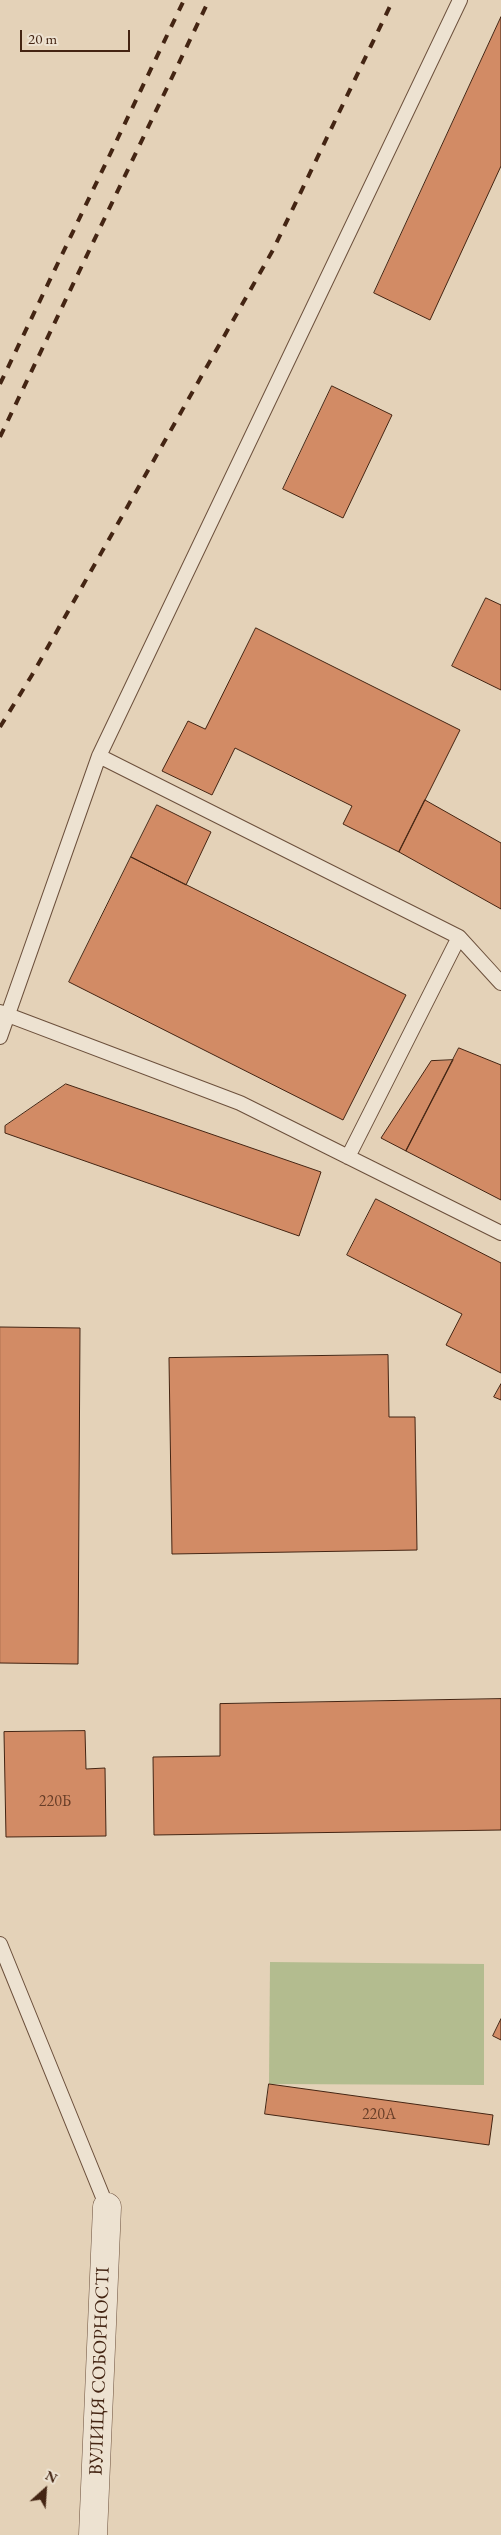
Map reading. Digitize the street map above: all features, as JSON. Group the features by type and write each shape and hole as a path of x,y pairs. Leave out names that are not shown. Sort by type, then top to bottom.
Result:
{"street":[{"name":"ВУЛИЦЯ СОБОРНОСТІ","path":"93,2535 107,2207"}],"lane":[{"path":"0,1037 4,1014 99,756 460,0"},
{"path":"99,756 459,937 501,983"},
{"path":"348,1157 459,937"},
{"path":"4,1014 240,1103 501,1233"},
{"path":"0,1944 107,2207"}],"green space":[{"path":"270,1962 484,1964 484,2085 269,2084"}],"building":[{"path":"501,17 501,166 430,320 374,293"},
{"path":"332,386 392,415 343,518 283,489"},
{"path":"486,598 501,605 501,690 452,666"},
{"path":"256,628 460,730 399,852 343,824 352,806 235,748 212,795 162,771 188,721 205,729"},
{"path":"425,800 501,843 501,909 399,852"},
{"path":"157,805 211,832 186,885 131,857"},
{"path":"131,857 406,995 343,1120 69,982"},
{"path":"459,1048 501,1065 501,1200 406,1151"},
{"path":"453,1060 406,1151 381,1138 431,1061"},
{"path":"66,1084 321,1172 299,1236 5,1133 5,1126"},
{"path":"376,1199 501,1263 501,1373 446,1345 462,1314 347,1255"},
{"path":"0,1327 80,1328 78,1664 0,1663"},
{"path":"388,1355 389,1417 415,1417 417,1550 172,1554 169,1358"},
{"path":"501,1384 501,1400 494,1397"},
{"path":"501,1699 501,1830 154,1835 153,1757 220,1756 220,1704"},
{"path":"85,1731 86,1769 105,1768 106,1836 6,1837 4,1732"},
{"path":"501,2019 501,2040 493,2036"},
{"path":"269,2084 493,2115 489,2145 265,2114"}],"railway":[{"path":"0,384 184,0"},
{"path":"0,437 209,0"},
{"path":"0,727 32,675 273,250 393,0"}]}
